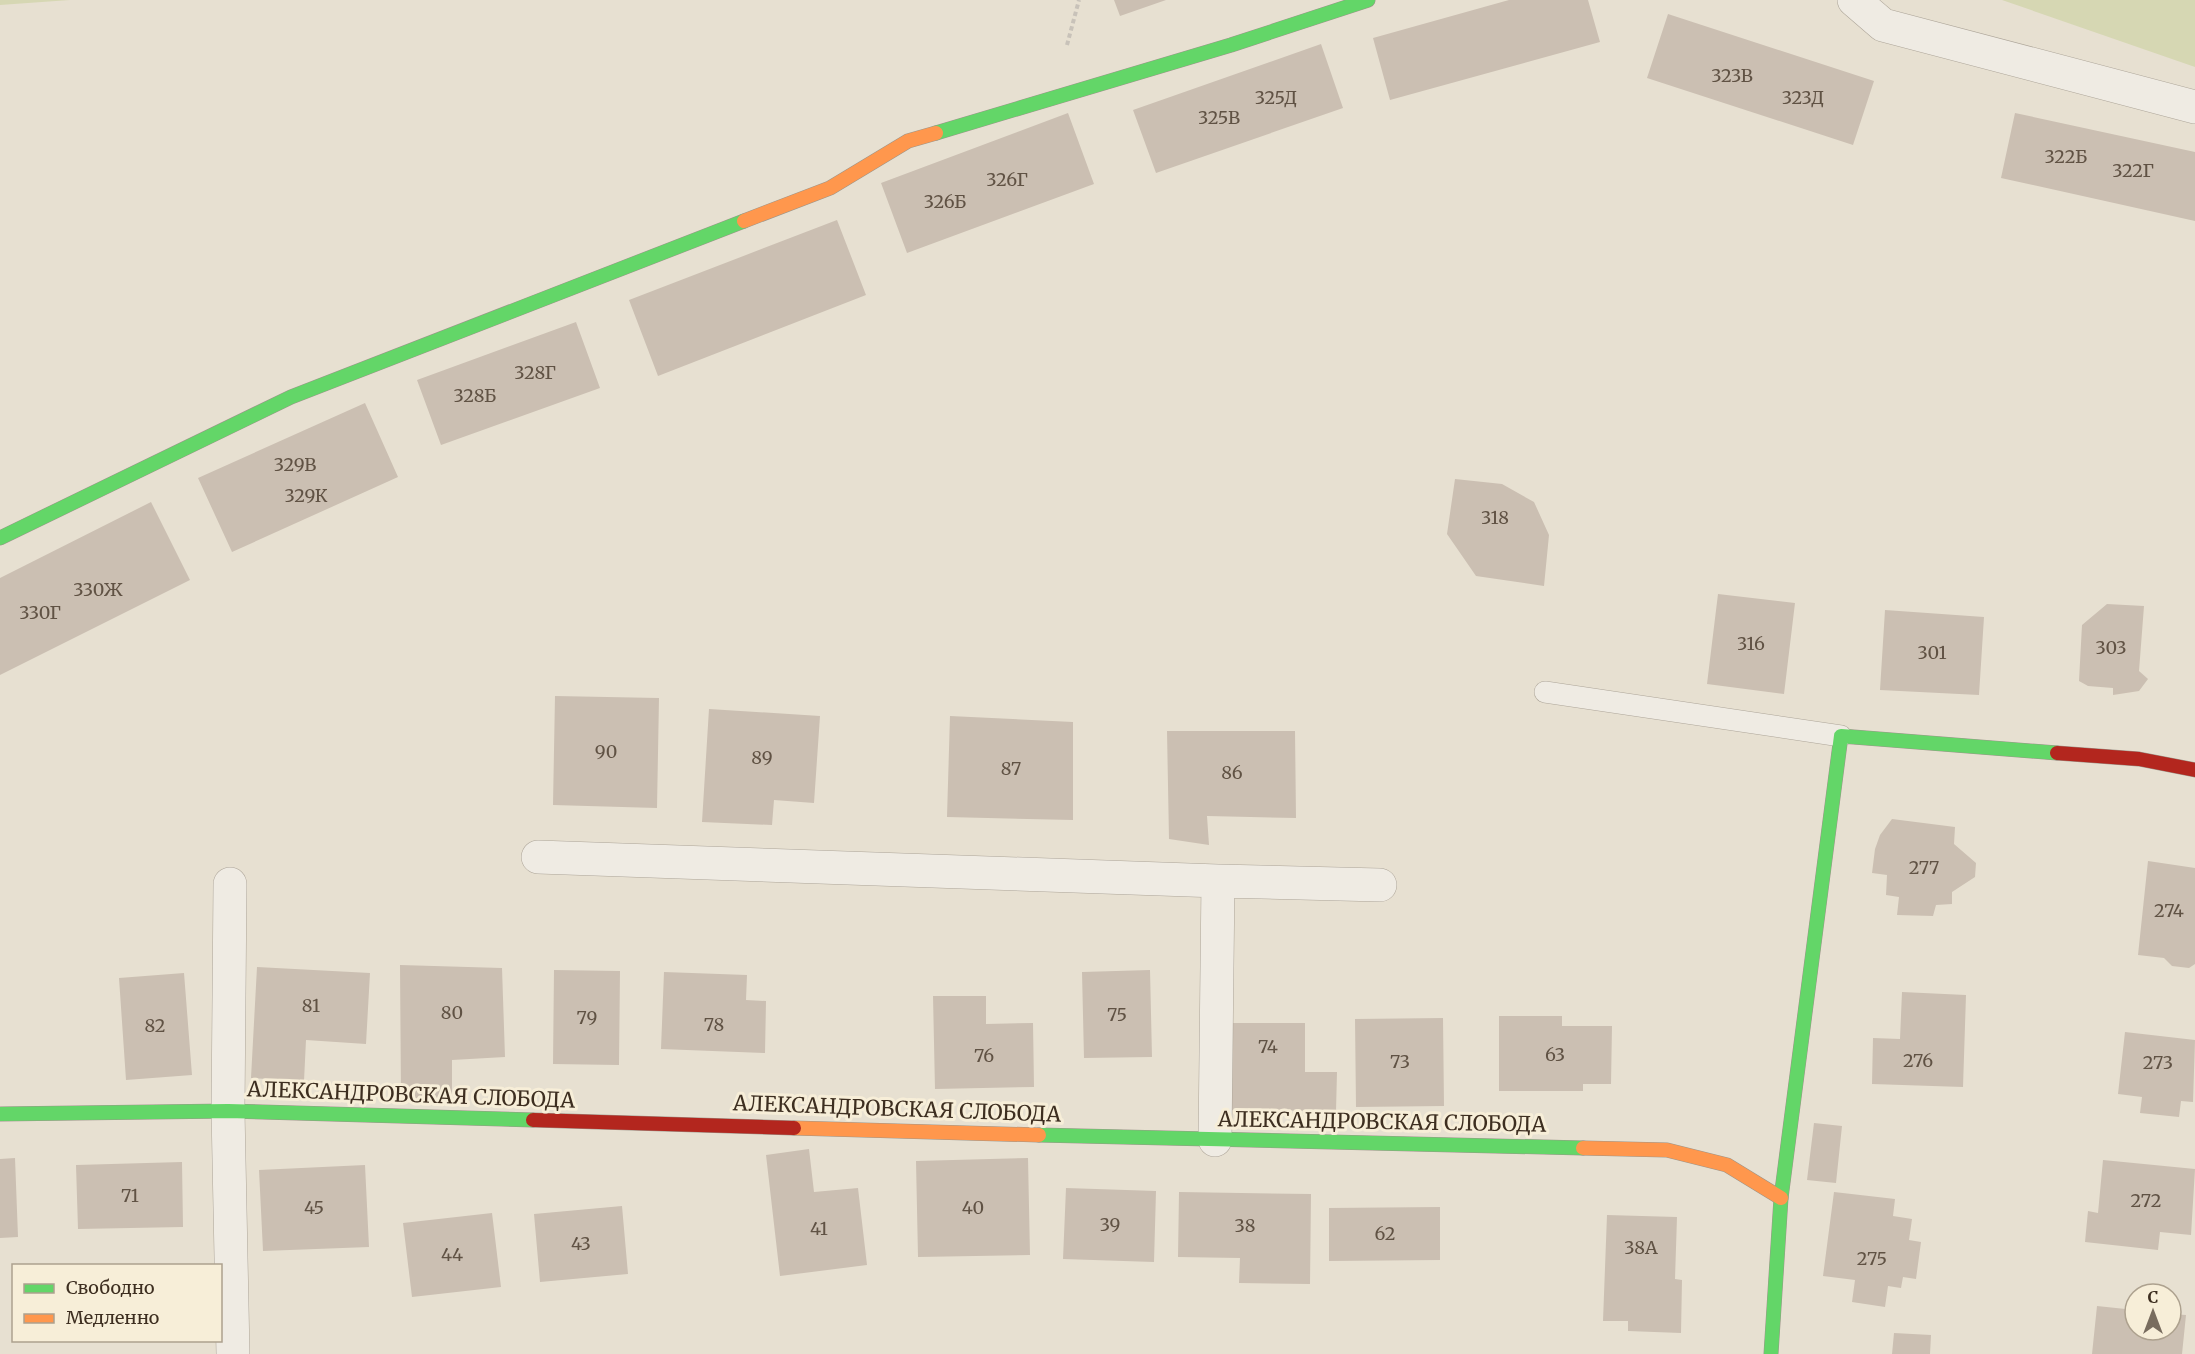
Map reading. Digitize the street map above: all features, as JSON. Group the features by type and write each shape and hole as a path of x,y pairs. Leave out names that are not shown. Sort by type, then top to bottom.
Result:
{"street":[{"path":"0,538 291,398 830,188 908,141 1231,45 1368,0"},
{"path":"1854,0 1882,25 2195,107"},
{"path":"1771,1354 1781,1198 1841,736 2139,759 2195,770"},
{"path":"538,857 1380,885"},
{"path":"1215,1140 1218,881"},
{"path":"230,884 228,1111 233,1354"},
{"name":"АЛЕКСАНДРОВСКАЯ СЛОБОДА","path":"0,1113 228,1111 1215,1140 1667,1150 1727,1165 1781,1198"}],"lane":[{"path":"1545,692 1841,736"}],"path":[{"path":"1067,45 1079,0"}],"green space":[{"path":"0,0 70,0 0,5"},
{"path":"2002,0 2195,0 2195,67"}],"building":[{"path":"1114,0 1166,0 1120,16"},
{"path":"1509,0 1588,0 1600,42 1390,100 1373,38"},
{"path":"1668,14 1874,81 1853,145 1647,78"},
{"path":"1321,44 1343,108 1156,173 1133,110"},
{"path":"1068,113 1094,184 907,253 881,183"},
{"path":"2015,113 2195,152 2195,221 2001,178"},
{"path":"837,220 866,295 658,376 629,300"},
{"path":"576,322 600,388 441,445 417,380"},
{"path":"365,403 398,477 232,552 198,478"},
{"path":"1455,479 1502,484 1534,502 1549,535 1544,586 1476,576 1447,534"},
{"path":"151,502 190,580 0,675 0,578"},
{"path":"1718,594 1795,603 1784,694 1707,684"},
{"path":"2107,604 2144,606 2139,671 2148,679 2139,691 2113,695 2113,688 2088,686 2079,681 2082,625"},
{"path":"1885,610 1984,617 1979,695 1880,690"},
{"path":"555,696 659,698 657,808 553,805"},
{"path":"709,709 820,716 814,803 774,800 772,825 702,822"},
{"path":"950,716 1073,722 1073,820 947,817"},
{"path":"1167,731 1295,731 1296,818 1207,816 1209,845 1169,839"},
{"path":"1892,819 1955,827 1954,844 1976,863 1975,877 1952,892 1952,904 1936,905 1933,916 1897,915 1899,897 1886,895 1887,875 1872,873 1875,849 1880,835"},
{"path":"2148,861 2195,868 2195,964 2189,968 2172,966 2164,958 2138,955"},
{"path":"400,965 502,968 505,1057 452,1060 452,1100 401,1098"},
{"path":"257,967 370,973 366,1044 306,1040 304,1081 251,1078"},
{"path":"554,970 620,971 619,1065 553,1064"},
{"path":"1150,970 1152,1057 1084,1058 1082,972"},
{"path":"664,972 747,975 746,1000 766,1001 765,1053 661,1049"},
{"path":"184,973 192,1075 126,1080 119,978"},
{"path":"1902,992 1966,995 1963,1087 1872,1084 1873,1038 1900,1039"},
{"path":"933,996 986,996 986,1024 1033,1023 1034,1087 935,1089"},
{"path":"1499,1016 1562,1016 1562,1026 1612,1026 1611,1084 1583,1084 1583,1091 1499,1091"},
{"path":"1443,1018 1444,1106 1356,1107 1355,1019"},
{"path":"1231,1023 1305,1023 1305,1072 1337,1072 1336,1111 1230,1110"},
{"path":"2125,1032 2195,1040 2193,1102 2181,1101 2179,1117 2140,1113 2142,1097 2118,1094"},
{"path":"1814,1123 1842,1126 1836,1183 1807,1180"},
{"path":"809,1149 814,1192 858,1188 867,1265 780,1276 766,1155"},
{"path":"15,1158 18,1237 0,1238 0,1159"},
{"path":"1028,1158 1030,1255 918,1257 916,1161"},
{"path":"2103,1160 2195,1169 2191,1235 2160,1232 2158,1250 2085,1242 2088,1211 2098,1213"},
{"path":"182,1162 183,1227 78,1229 76,1165"},
{"path":"365,1165 369,1247 263,1251 259,1170"},
{"path":"1066,1188 1156,1191 1154,1262 1063,1259"},
{"path":"1179,1192 1311,1194 1310,1284 1239,1283 1240,1258 1178,1257"},
{"path":"1834,1192 1895,1199 1893,1216 1912,1219 1909,1240 1921,1242 1916,1279 1903,1277 1901,1288 1888,1286 1885,1307 1852,1302 1855,1280 1823,1276"},
{"path":"622,1206 628,1274 540,1282 534,1214"},
{"path":"1440,1207 1440,1260 1329,1261 1329,1208"},
{"path":"492,1213 501,1287 412,1297 403,1223"},
{"path":"1607,1215 1677,1217 1675,1279 1682,1280 1681,1333 1628,1331 1628,1321 1603,1321"},
{"path":"2097,1306 2123,1309 2123,1342 2183,1342 2183,1315 2186,1315 2182,1354 2092,1354"},
{"path":"1894,1333 1931,1335 1930,1354 1892,1354"}],"traffic: fast":[{"path":"936,133 1231,45 1368,0"},
{"path":"0,538 291,397 744,221"},
{"path":"1771,1354 1781,1198 1841,736 2057,753"},
{"path":"0,1114 228,1111 533,1120"},
{"path":"1039,1135 1583,1148"}],"traffic: slow":[{"path":"744,221 830,188 908,141 936,133"},
{"path":"794,1128 1039,1135"},
{"path":"1583,1148 1667,1150 1727,1165 1781,1198"}],"traffic: jam":[{"path":"2057,753 2139,759 2195,770"},
{"path":"533,1120 794,1128"}]}
